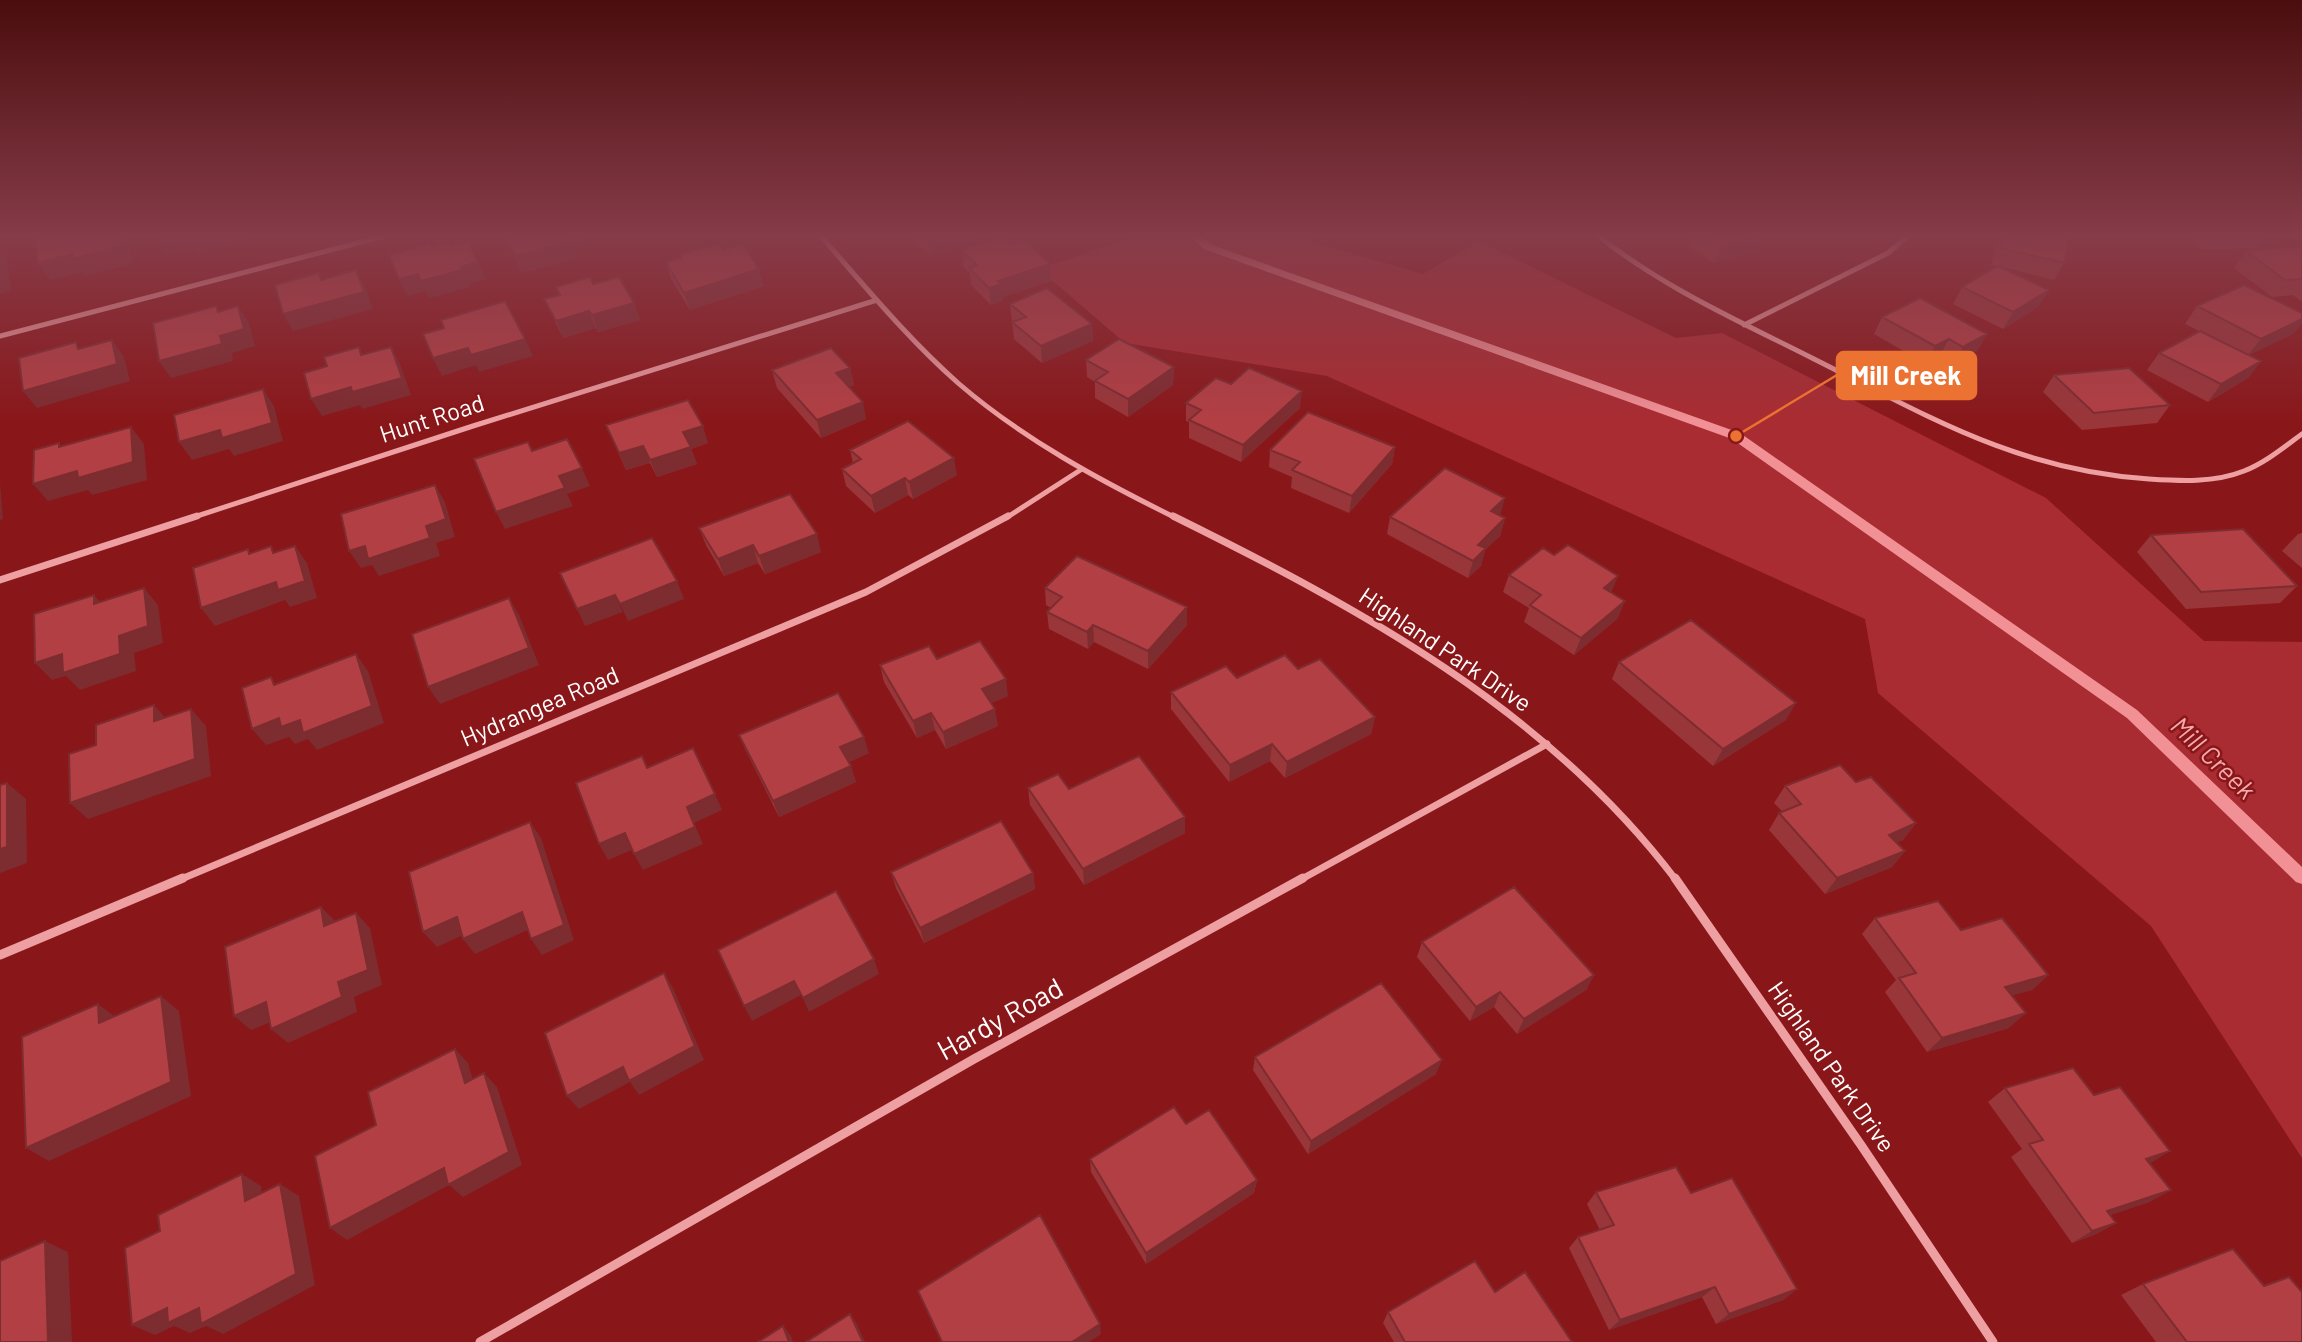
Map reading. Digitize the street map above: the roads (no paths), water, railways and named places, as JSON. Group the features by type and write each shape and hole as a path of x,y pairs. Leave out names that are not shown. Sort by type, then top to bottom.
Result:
{"street":[{"path":"0,336 150,297"},
{"name":"Highland Park Drive","path":"874,297 942,369 981,402 1082,470 1272,565 1357,612 1479,690 1547,744 1615,808 1669,869 1895,1192 1993,1342"},
{"path":"1690,297 1941,425 2029,460 2069,471 2128,480 2217,478 2244,471 2302,434"},
{"path":"1744,325 1801,297"},
{"name":"Hunt Road","path":"0,580 459,430 877,300"},
{"name":"Hydrangea Road","path":"0,955 866,592 1005,518 1082,470"},
{"name":"Hardy Road","path":"480,1342 974,1059 1547,744"}],"waterway":[{"name":"Mill Creek","path":"1347,297 1736,436 2132,714 2302,877"}],"place":[{"name":"Mill Creek","path":"1736,436"}]}
